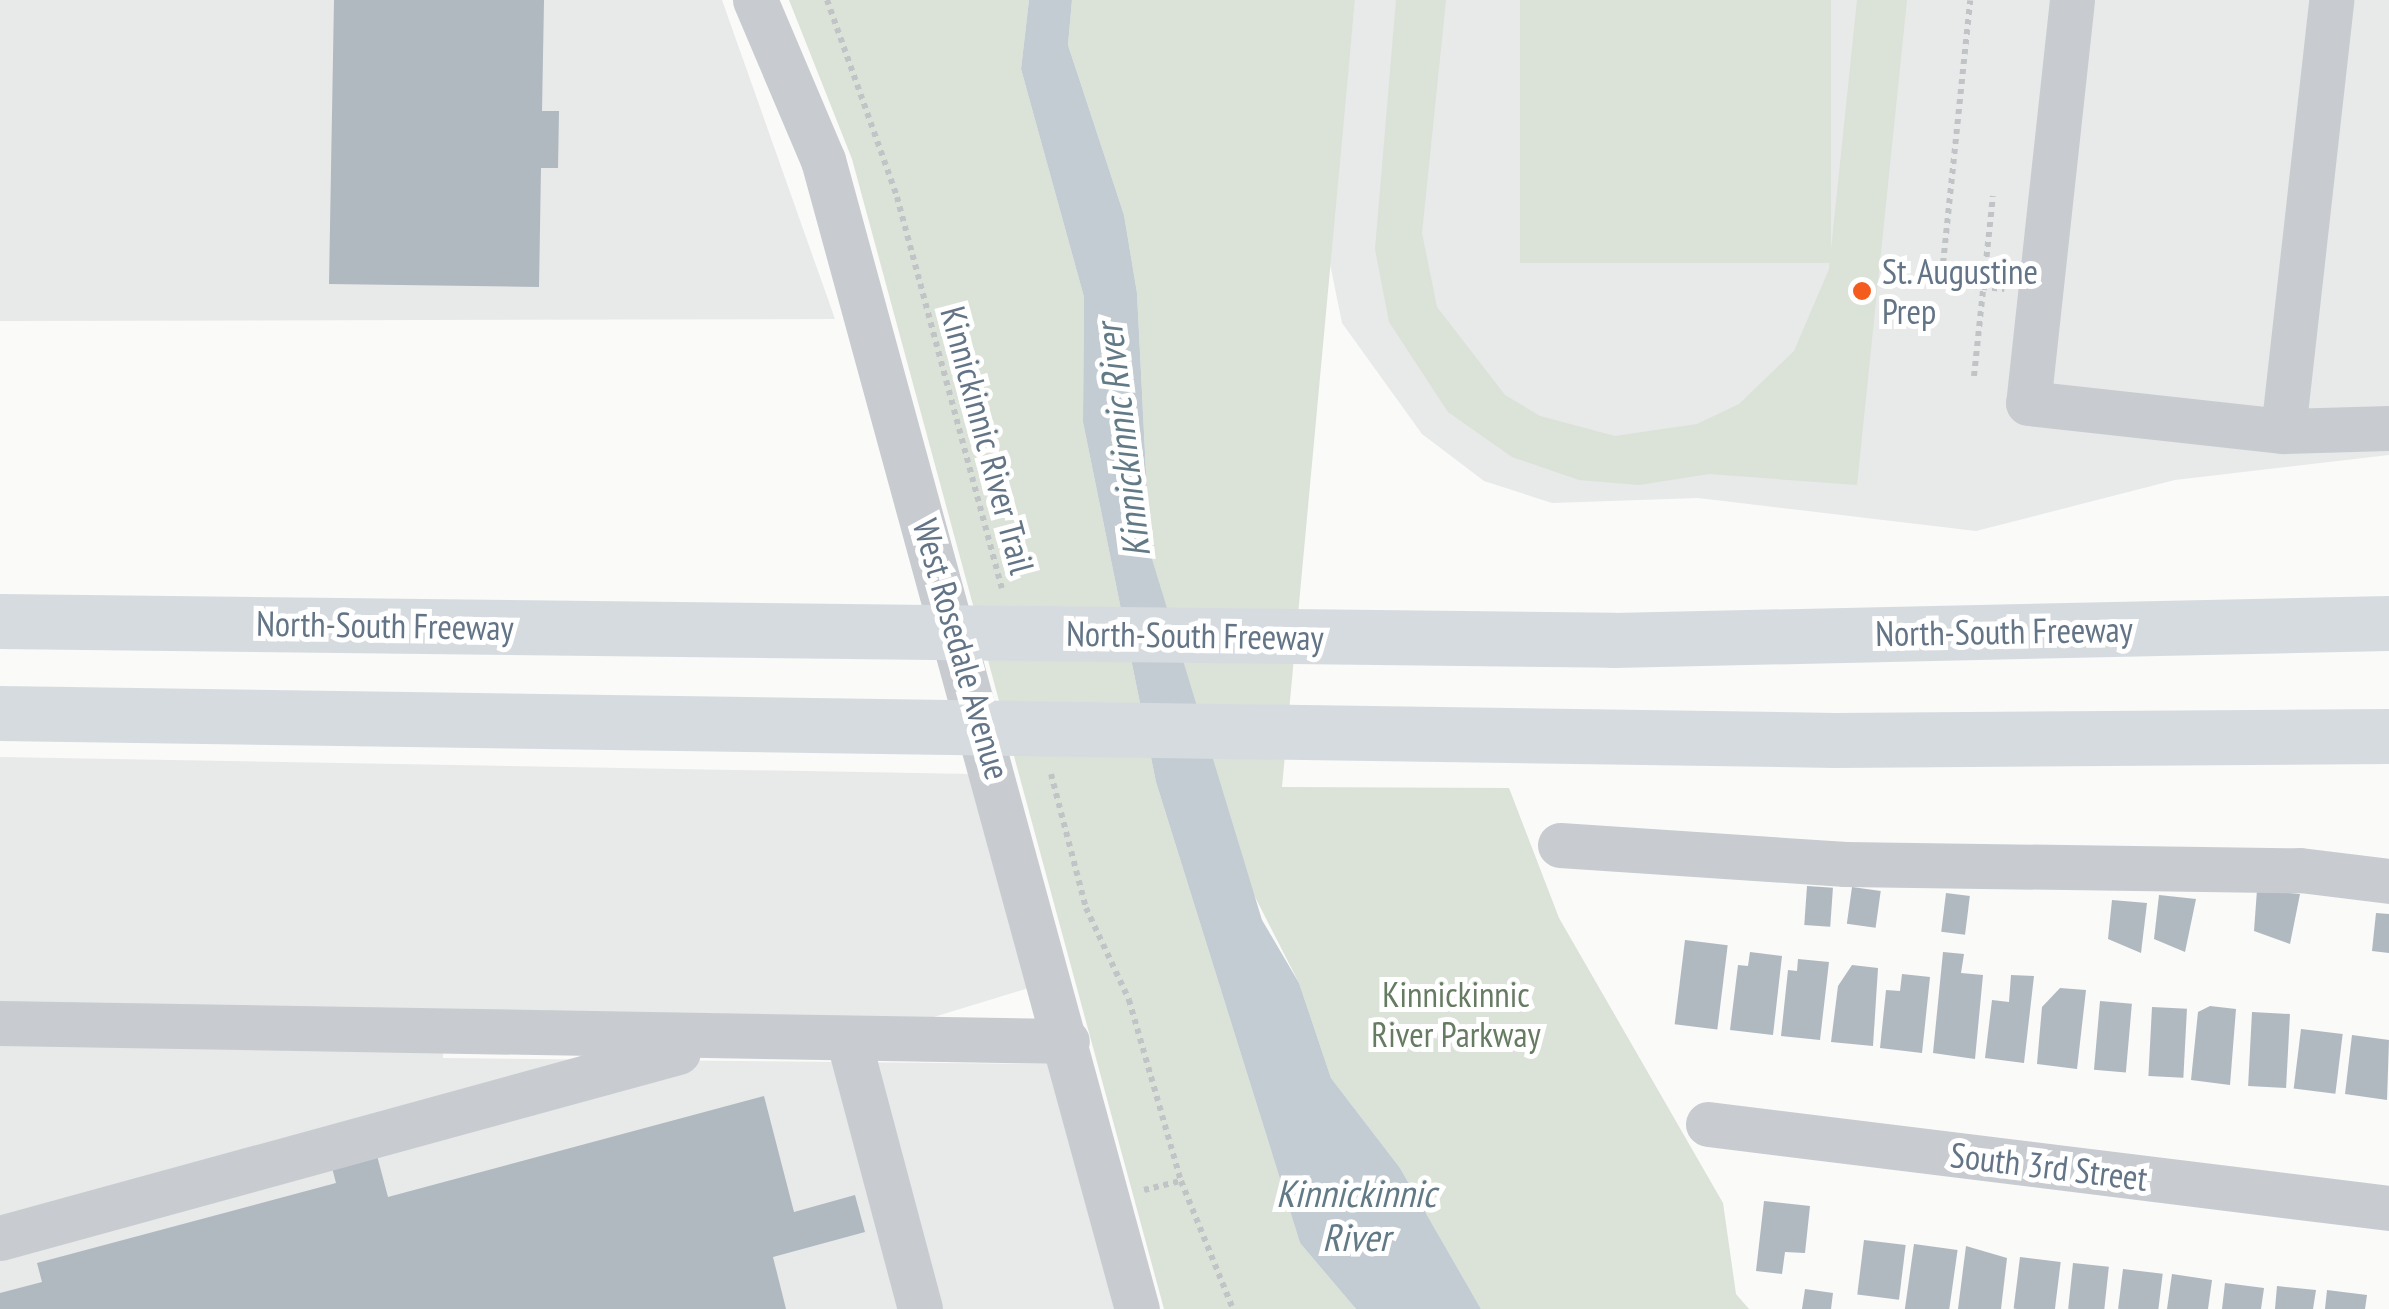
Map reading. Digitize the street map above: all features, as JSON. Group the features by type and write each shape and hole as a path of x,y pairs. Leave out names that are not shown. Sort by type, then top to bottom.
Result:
{"highway":[{"name":"North-South Freeway","path":"0,620 1344,636 2389,623"},
{"path":"0,712 1361,733 2389,736"}],"street":[{"name":"West Rosedale Avenue","path":"755,0 823,160 1138,1309"},
{"path":"2072,0 2028,403 2284,431 2389,428"},
{"path":"2284,431 2327,0"},
{"path":"1560,845 1845,864 2300,870 2389,881"},
{"path":"0,1023 1066,1040"},
{"path":"0,1238 472,1101 742,1036"},
{"path":"848,1038 920,1309"},
{"name":"South 3rd Street","path":"1708,1124 2389,1208"}],"path":[{"name":"Kinnickinnic River Trail","path":"827,0 897,196 1005,599"},
{"path":"1941,283 1970,0"},
{"path":"1974,376 1992,196"},
{"path":"1882,276 2040,293"},
{"path":"1048,762 1086,908 1130,1000 1181,1181 1233,1309"},
{"path":"1136,1192 1181,1181"}],"shaded area":[{"path":"0,0 722,0 835,319 0,321"},
{"name":"St. Augustine Prep","path":"1355,0 2389,0 2389,455 2175,480 1976,531 1698,498 1552,503 1484,481 1422,434 1342,323 1329,259"},
{"path":"0,757 971,774 1029,988 924,1020 444,1010 443,1058 1049,1064 1114,1309 0,1309"}],"green space":[{"path":"789,0 1029,0 1021,69 1084,297 1083,422 1156,782 1300,1243 1356,1309 1164,1309 852,159"},
{"name":"Kinnickinnic River Parkway","path":"1072,0 1355,0 1282,787 1509,788 1559,918 1723,1203 1736,1294 1749,1309 1481,1309 1400,1168 1331,1078 1299,983 1251,889 1150,552 1137,293 1124,215 1068,45"},
{"path":"1396,0 1446,0 1422,233 1437,307 1505,395 1540,416 1615,436 1697,424 1739,404 1794,351 1829,269 1857,0 1907,0 1857,485 1709,474 1639,485 1579,480 1512,457 1448,412 1389,322 1375,249"},
{"path":"1520,0 1831,0 1831,263 1520,263"}],"water":[{"name":"Kinnickinnic River","path":"1029,0 1072,0 1068,45 1124,215 1137,293 1150,552 1262,920 1299,983 1331,1078 1400,1168 1481,1309 1356,1309 1300,1243 1156,782 1083,422 1084,297 1021,69"}],"building":[{"path":"334,0 544,0 542,111 559,111 558,168 541,168 539,287 329,284"},
{"path":"1807,886 1833,888 1830,927 1804,925"},
{"path":"1852,887 1881,891 1876,928 1847,924"},
{"path":"2257,890 2300,894 2290,944 2254,931"},
{"path":"1946,893 1970,896 1965,935 1941,932"},
{"path":"2159,895 2196,899 2185,952 2154,939"},
{"path":"2112,900 2147,903 2141,953 2108,939"},
{"path":"2376,913 2389,914 2389,953 2372,951"},
{"path":"1685,940 1728,945 1717,1030 1675,1024"},
{"path":"1750,952 1782,956 1773,1035 1730,1030 1738,965 1748,966"},
{"path":"1943,952 1964,954 1961,973 1983,975 1975,1059 1933,1053"},
{"path":"1798,959 1829,962 1820,1040 1781,1036 1788,970 1797,971"},
{"path":"1852,965 1878,968 1873,1046 1831,1042 1838,986"},
{"path":"1902,974 1930,977 1922,1053 1880,1048 1886,990 1900,991"},
{"path":"2011,975 2034,976 2024,1063 1985,1058 1992,1000 2009,1002"},
{"path":"2060,988 2086,990 2077,1069 2037,1064 2042,1007"},
{"path":"2100,1001 2132,1004 2126,1073 2094,1070"},
{"path":"2210,1006 2236,1009 2230,1085 2191,1080 2198,1012"},
{"path":"2152,1007 2187,1009 2183,1078 2148,1076"},
{"path":"2252,1012 2290,1014 2286,1088 2248,1086"},
{"path":"2301,1029 2343,1034 2335,1094 2294,1089"},
{"path":"2352,1035 2389,1040 2387,1100 2345,1094"},
{"path":"764,1096 794,1212 855,1195 865,1232 773,1257 786,1309 0,1309 0,1293 42,1282 37,1263 336,1183 330,1160 375,1148 388,1197"},
{"path":"1764,1201 1810,1206 1805,1253 1785,1252 1782,1274 1756,1271"},
{"path":"1864,1240 1906,1245 1899,1300 1857,1295"},
{"path":"1914,1244 1958,1250 1949,1309 1905,1309"},
{"path":"1966,1246 2007,1258 2001,1309 1958,1309"},
{"path":"2020,1257 2061,1262 2055,1309 2014,1309"},
{"path":"2073,1263 2109,1267 2104,1309 2068,1309"},
{"path":"2123,1269 2163,1274 2158,1309 2118,1309"},
{"path":"2172,1274 2212,1280 2208,1309 2167,1309"},
{"path":"2225,1283 2264,1288 2261,1309 2222,1309"},
{"path":"2277,1286 2316,1290 2313,1309 2275,1309"},
{"path":"1805,1289 1833,1293 1831,1309 1802,1309"},
{"path":"2327,1290 2367,1295 2365,1309 2325,1309"}],"place":[{"name":"St. Augustine Prep","path":"1862,291"}]}
